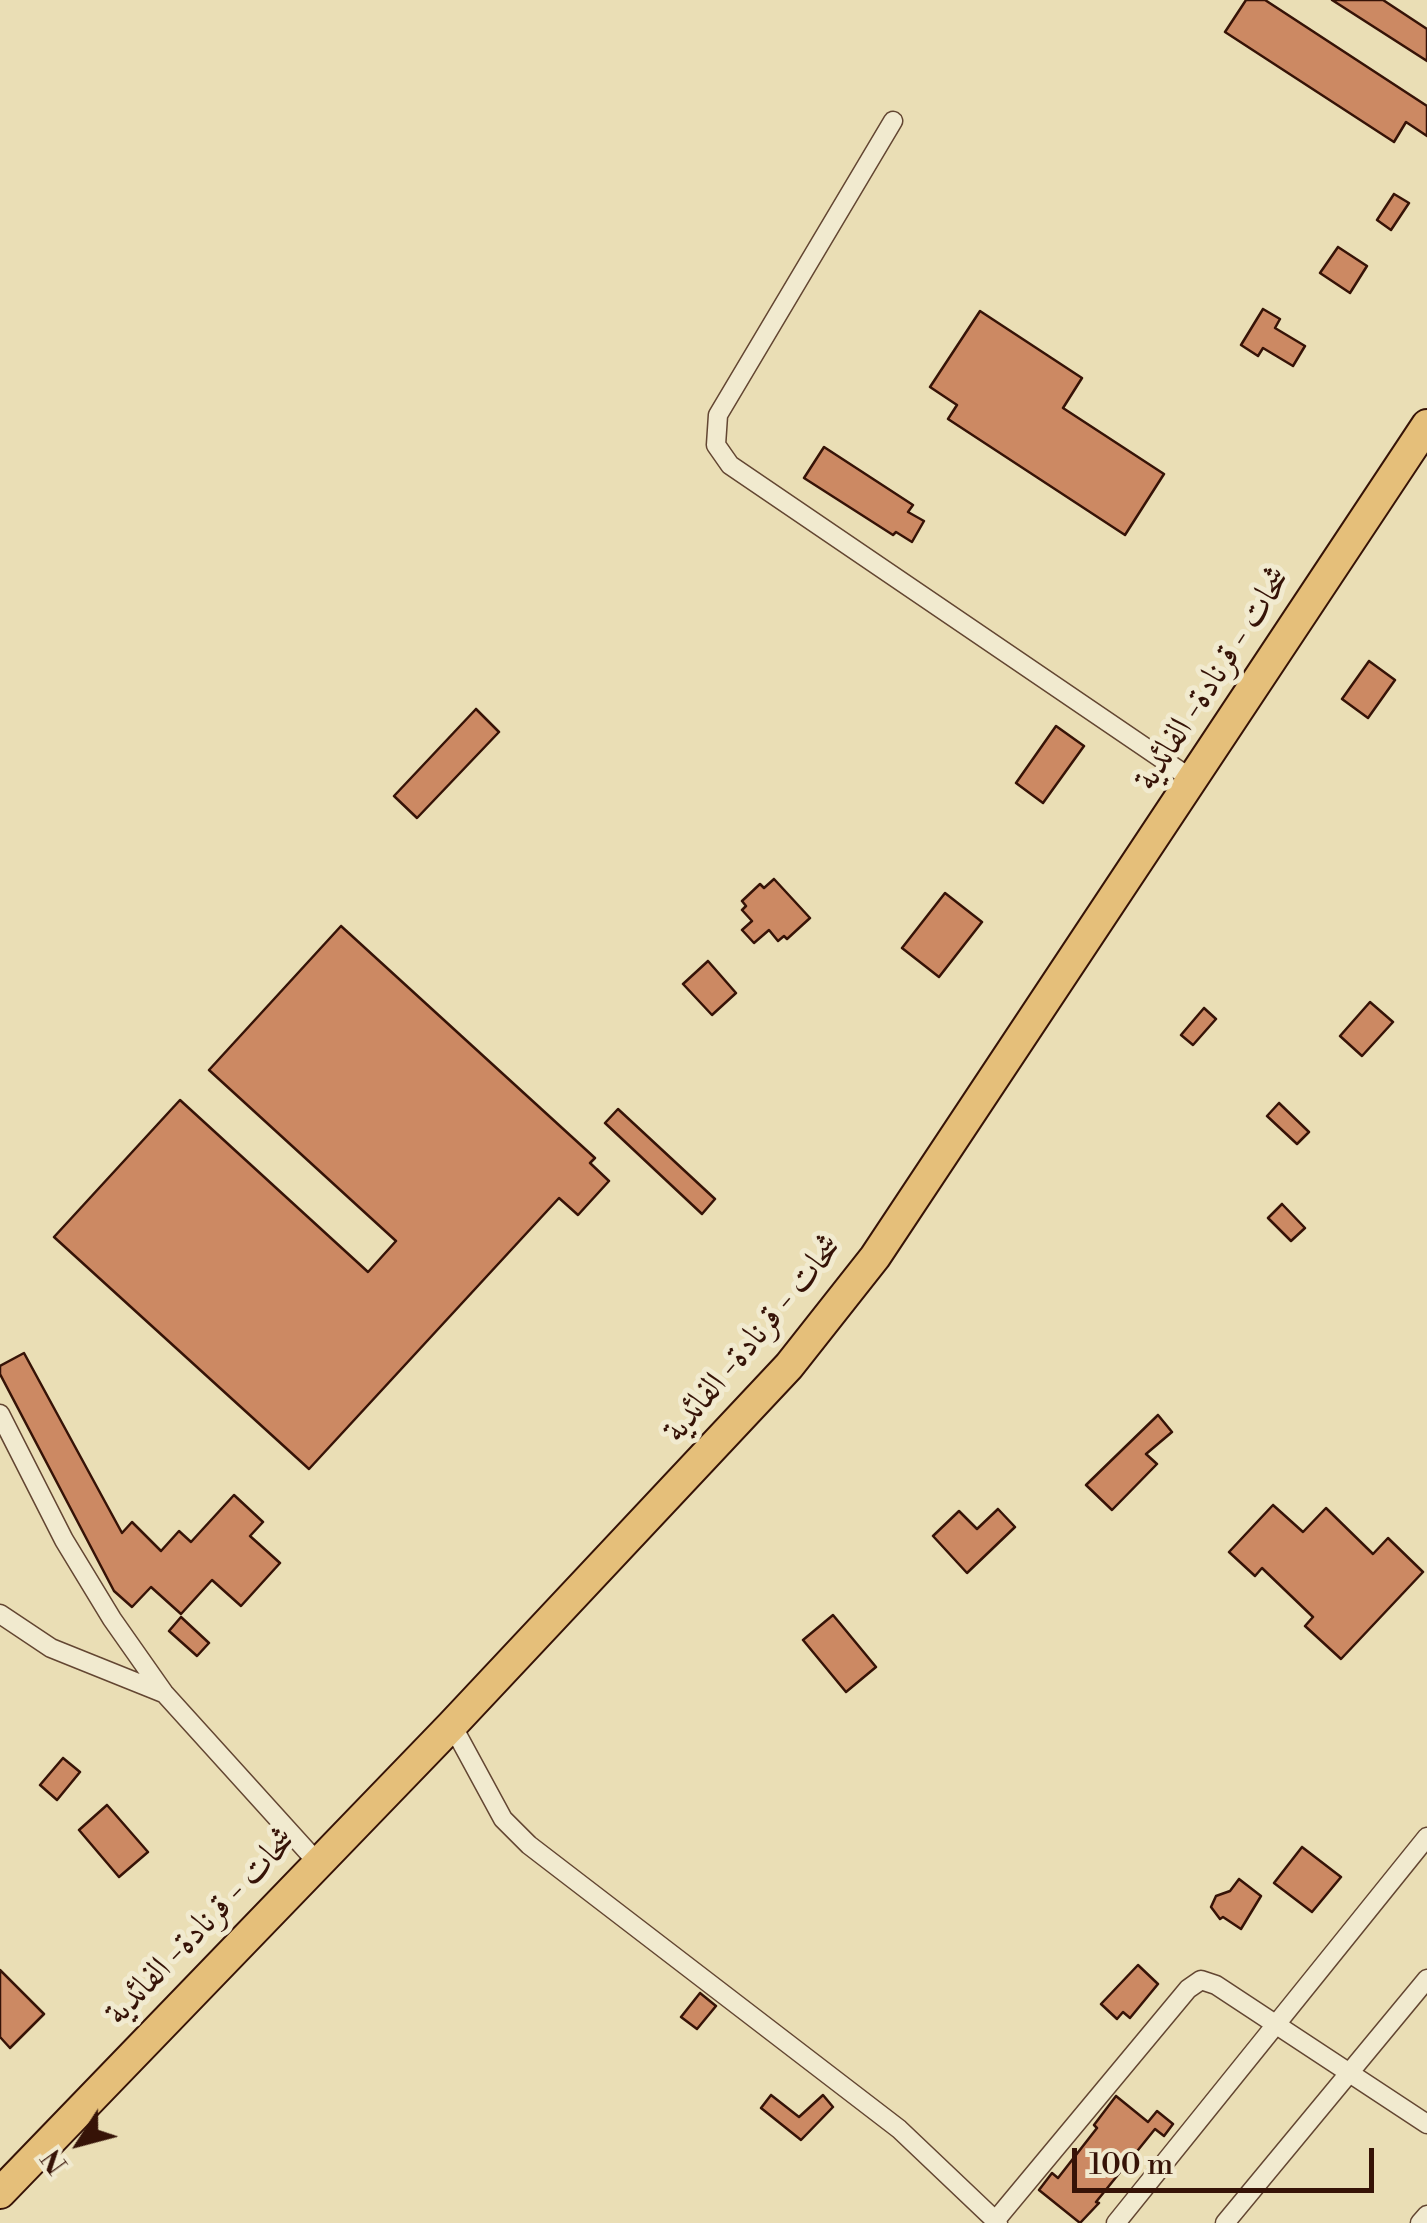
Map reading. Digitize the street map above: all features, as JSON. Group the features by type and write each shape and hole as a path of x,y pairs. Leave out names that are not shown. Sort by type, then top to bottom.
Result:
{"main road":[{"name":"شحات - قرنادة- الفائدية","path":"0,2193 452,1725 789,1366 862,1273 1427,425"}],"street":[{"path":"893,121 718,415 716,445 730,465 1192,780"},
{"path":"0,1414 64,1540 112,1619 164,1693 317,1862"},
{"path":"0,1614 51,1648 164,1693"},
{"path":"452,1725 503,1819 529,1845 898,2129 996,2222 1188,1988 1201,1980 1216,1984 1427,2124"},
{"path":"1116,2223 1427,1837"},
{"path":"1225,2223 1427,1979"},
{"path":"1420,2223 1427,2215"}],"building":[{"path":"1246,0 1265,0 1427,106 1427,136 1406,122 1394,142 1225,32"},
{"path":"1332,0 1383,0 1427,29 1427,61"},
{"path":"1394,194 1409,203 1391,230 1377,220"},
{"path":"1338,247 1367,266 1350,293 1320,273"},
{"path":"1263,309 1280,319 1275,328 1305,346 1293,366 1263,348 1258,356 1241,345"},
{"path":"980,311 1082,378 1063,408 1164,474 1125,535 948,419 957,405 930,387"},
{"path":"824,447 913,505 908,512 924,521 912,542 896,532 893,535 804,478"},
{"path":"1369,661 1395,680 1368,718 1342,699"},
{"path":"476,709 499,732 417,818 394,796"},
{"path":"1056,726 1084,746 1043,803 1016,783"},
{"path":"774,879 810,918 787,939 784,936 778,941 769,930 754,943 742,930 752,921 742,910 746,906 742,901 760,884 764,888"},
{"path":"945,893 982,922 939,977 902,948"},
{"path":"341,926 595,1158 590,1163 609,1181 578,1215 559,1198 309,1469 54,1237 180,1100 368,1272 396,1241 209,1070"},
{"path":"708,961 736,993 712,1015 683,984"},
{"path":"1370,1002 1393,1022 1362,1056 1340,1036"},
{"path":"1204,1008 1216,1019 1193,1045 1181,1035"},
{"path":"1279,1103 1309,1132 1297,1144 1267,1116"},
{"path":"618,1109 715,1199 702,1214 605,1123"},
{"path":"1282,1204 1305,1228 1291,1241 1268,1218"},
{"path":"24,1353 122,1533 132,1522 161,1551 179,1531 191,1542 234,1495 263,1522 250,1536 280,1563 241,1606 212,1580 181,1614 151,1587 132,1607 114,1591 0,1374 0,1366"},
{"path":"1158,1415 1172,1432 1146,1454 1157,1464 1112,1510 1086,1485"},
{"path":"1273,1505 1303,1532 1326,1508 1373,1554 1388,1538 1423,1572 1341,1659 1305,1626 1313,1617 1262,1568 1255,1576 1229,1552"},
{"path":"998,1509 1015,1527 967,1573 933,1536 959,1511 977,1529"},
{"path":"833,1615 876,1667 846,1692 803,1640"},
{"path":"181,1617 209,1643 197,1656 169,1631"},
{"path":"63,1758 80,1772 57,1800 40,1785"},
{"path":"107,1805 148,1852 119,1877 79,1830"},
{"path":"1302,1847 1341,1877 1312,1912 1274,1883"},
{"path":"1239,1879 1261,1896 1241,1929 1223,1917 1220,1919 1211,1907 1216,1896 1230,1891"},
{"path":"1138,1965 1158,1984 1130,2018 1123,2012 1117,2019 1101,2004"},
{"path":"0,1970 44,2014 10,2048 0,2037"},
{"path":"700,1993 716,2006 697,2029 681,2017"},
{"path":"771,2095 799,2117 823,2095 833,2107 801,2140 761,2108"},
{"path":"1116,2096 1148,2122 1157,2111 1173,2124 1164,2136 1155,2129 1080,2223 1039,2190 1052,2173 1058,2178"}]}
